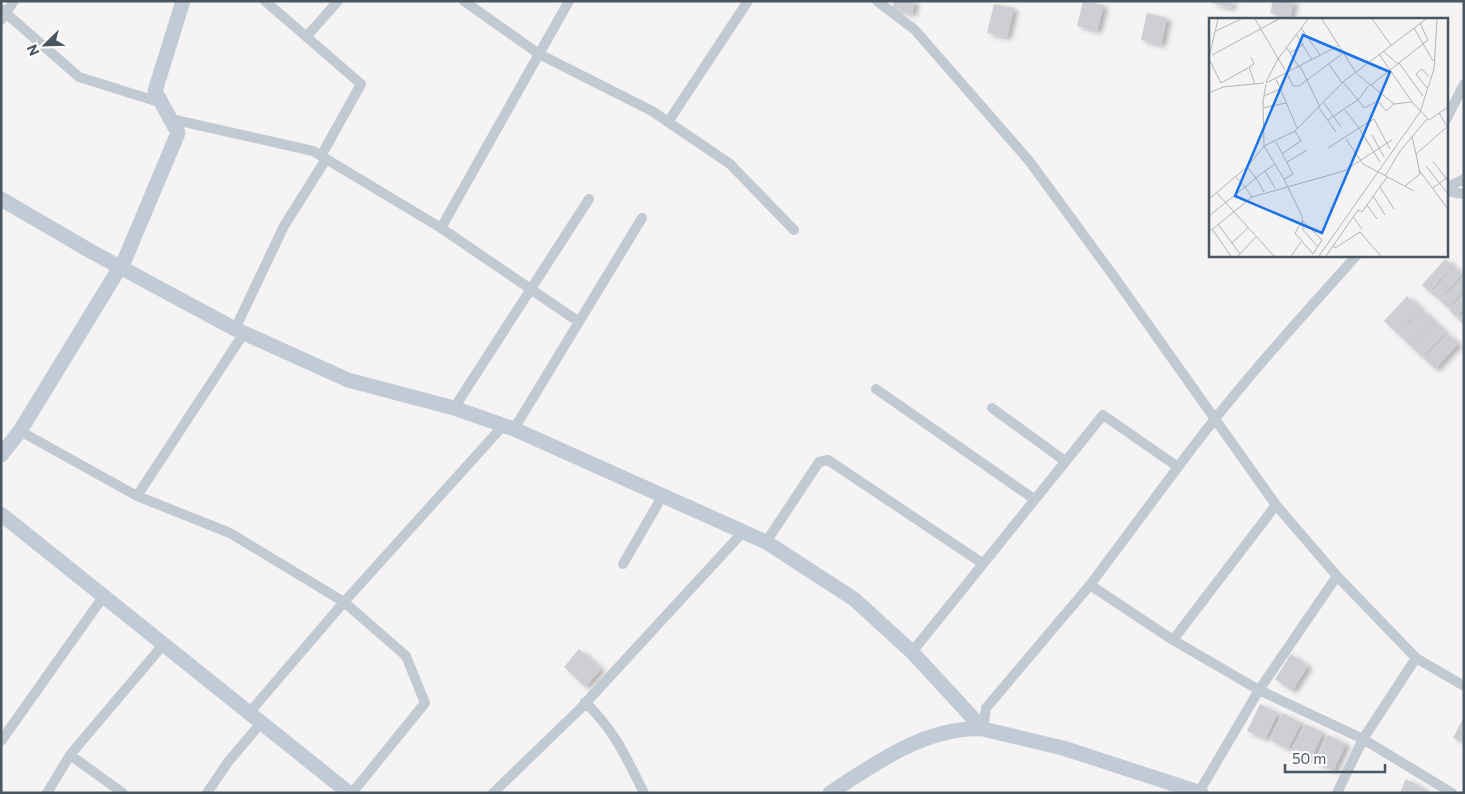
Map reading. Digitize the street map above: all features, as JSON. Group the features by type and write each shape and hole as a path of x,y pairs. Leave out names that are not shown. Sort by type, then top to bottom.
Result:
{"street":[{"path":"14,1 3,14 79,77 162,103"},
{"path":"1,455 20,431 120,266 178,133 155,91 183,1"},
{"path":"137,496 240,331 284,226 324,158 361,84 265,1"},
{"path":"307,36 338,1"},
{"path":"464,1 539,54 652,111 730,164 794,230"},
{"path":"441,228 569,1"},
{"path":"668,122 748,1"},
{"path":"877,1 915,30 1030,162 1276,505 1338,576 1416,658 1464,686"},
{"path":"1448,116 1464,84"},
{"path":"171,119 313,151 441,228 528,290 579,322"},
{"path":"1448,188 1464,179"},
{"path":"1448,190 1464,194"},
{"path":"1,199 92,252 240,331 348,380 454,408 508,428 766,542 854,599 912,652 983,729"},
{"path":"454,408 528,290 589,199"},
{"path":"249,713 344,602 508,428 579,322 642,218"},
{"path":"983,729 986,708 1090,585 1214,418 1356,256"},
{"path":"876,389 1034,500"},
{"path":"992,408 1065,461"},
{"path":"912,652 1103,415 1178,467"},
{"path":"1,514 351,793 425,703 406,656 344,602 230,533 137,496 20,431"},
{"path":"766,542 819,462 828,460 982,563"},
{"path":"623,564 663,495"},
{"path":"1173,640 1276,505"},
{"path":"496,792 585,702 744,532"},
{"path":"830,793 880,760 924,740 960,730 983,729 1063,748 1200,792 1259,690 1338,576"},
{"path":"1090,585 1173,640 1259,690 1363,739 1452,793"},
{"path":"1,741 103,597"},
{"path":"47,793 70,755 163,645"},
{"path":"1337,793 1363,739 1416,658"},
{"path":"585,702 605,721 617,739 644,793"},
{"path":"207,793 228,762 261,723"},
{"path":"70,755 123,793"}],"building":[{"path":"894,1 915,1 912,14 892,9"},
{"path":"1083,1 1104,5 1097,31 1077,26"},
{"path":"1212,1 1233,1 1231,8 1211,3"},
{"path":"1273,1 1294,1 1290,18 1270,13"},
{"path":"994,4 1014,8 1007,37 987,33"},
{"path":"1147,13 1167,18 1161,45 1141,40"},
{"path":"1445,259 1453,266 1429,292 1422,285"},
{"path":"1454,267 1462,274 1439,300 1431,293"},
{"path":"1464,275 1464,290 1448,308 1440,301"},
{"path":"1464,293 1464,309 1456,317 1449,310"},
{"path":"1407,296 1421,309 1398,334 1384,321"},
{"path":"1422,310 1434,321 1410,346 1399,335"},
{"path":"1464,312 1464,325 1458,319"},
{"path":"1435,322 1446,333 1422,357 1411,347"},
{"path":"1447,334 1458,344 1435,369 1423,358"},
{"path":"579,649 601,669 585,687 564,667"},
{"path":"1291,654 1308,666 1292,691 1275,679"},
{"path":"1260,704 1278,713 1265,739 1247,731"},
{"path":"1283,713 1301,723 1288,749 1270,740"},
{"path":"1464,717 1464,743 1453,738"},
{"path":"1305,724 1323,733 1310,760 1291,751"},
{"path":"1328,735 1346,744 1333,771 1315,762"},
{"path":"1406,779 1425,789 1422,793 1400,793"}]}
